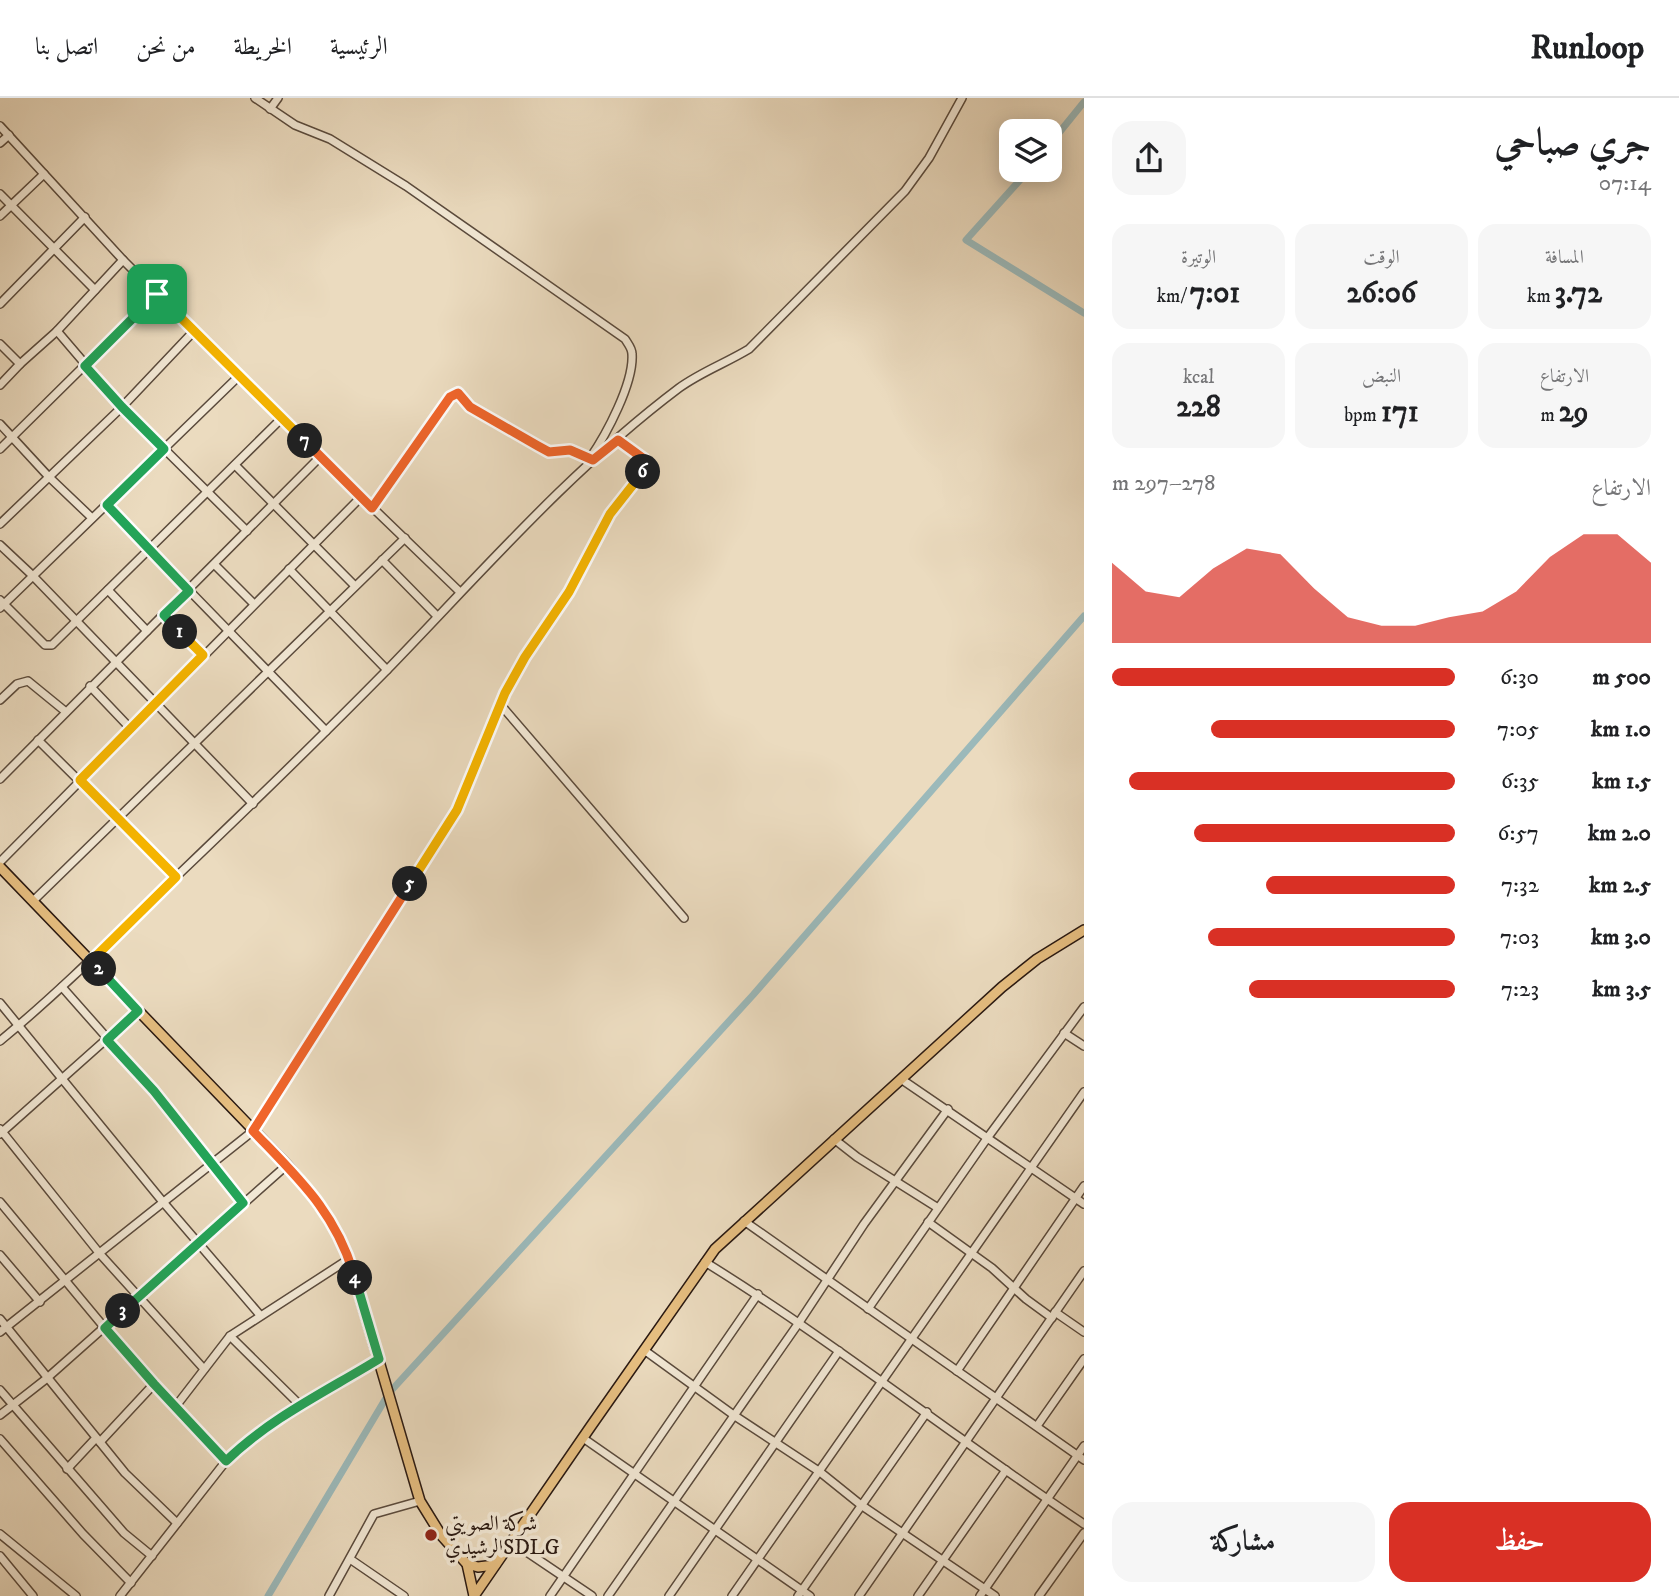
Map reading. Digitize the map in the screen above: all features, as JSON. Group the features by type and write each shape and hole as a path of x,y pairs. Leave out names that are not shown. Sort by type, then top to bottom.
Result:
{"main road":[{"path":"0,867 287,1166 324,1209 349,1259 420,1502 441,1535 467,1564 474,1596"},
{"path":"474,1596 705,1262 744,1221 1027,967 1084,930"},
{"path":"467,1564 478,1567 495,1565"}],"street":[{"path":"255,98 295,125 330,139 406,186 625,339 632,350 627,384 591,459"},
{"path":"270,109 278,98"},
{"path":"0,1041 91,961 253,804 591,459 686,383 749,349 905,191 929,158 962,98"},
{"path":"0,126 123,260 460,592"},
{"path":"0,144 9,135"},
{"path":"0,216 44,174"},
{"path":"0,194 95,290"},
{"path":"0,303 85,217"},
{"path":"0,385 57,331 123,260"},
{"path":"0,449 157,294"},
{"path":"57,331 122,407 247,531"},
{"path":"0,524 122,407 194,331"},
{"path":"0,344 20,364"},
{"path":"239,376 1,604 48,646 58,640 282,418"},
{"path":"372,508 454,393 460,394 470,407 549,452 570,450 591,459"},
{"path":"0,424 92,519"},
{"path":"3,1330 253,1131 457,810 500,704 525,657 569,592 610,514 646,466 644,459 618,440"},
{"path":"1,775 189,591 320,457"},
{"path":"235,465 355,586"},
{"path":"0,862 361,497"},
{"path":"107,505 326,731"},
{"path":"33,901 405,538"},
{"path":"0,545 253,804"},
{"path":"382,560 437,616"},
{"path":"215,565 254,604"},
{"path":"289,569 387,670"},
{"path":"108,590 146,631"},
{"path":"164,615 203,655"},
{"path":"0,700 17,684 28,681 65,712"},
{"path":"90,687 130,728"},
{"path":"500,704 684,918"},
{"path":"38,740 176,877"},
{"path":"62,987 154,1091 243,1203"},
{"path":"0,1003 163,1202 260,1315"},
{"path":"867,1309 988,1137 1084,1007"},
{"path":"138,1011 1,1132 100,1254 204,1369"},
{"path":"1064,1033 1084,1046"},
{"path":"901,1079 1084,1203"},
{"path":"732,1596 1084,1092"},
{"path":"608,1596 948,1109"},
{"path":"834,1139 895,1182 939,1208"},
{"path":"0,1415 105,1328 198,1242 287,1166"},
{"path":"957,1371 1084,1186"},
{"path":"0,1202 105,1328 226,1461"},
{"path":"744,1221 1081,1458"},
{"path":"928,1222 1053,1315 1084,1332"},
{"path":"0,1255 40,1302"},
{"path":"176,1406 230,1336 349,1259"},
{"path":"705,1262 758,1294 1084,1524"},
{"path":"859,1596 1084,1271"},
{"path":"550,1596 758,1294"},
{"path":"0,1319 3,1330 125,1473 177,1523"},
{"path":"230,1336 301,1406"},
{"path":"644,1350 735,1416 820,1472 861,1505 943,1560 982,1592 995,1596"},
{"path":"669,1596 839,1351"},
{"path":"120,1596 226,1461 246,1442 379,1359"},
{"path":"1037,1426 1084,1359"},
{"path":"67,1469 154,1384"},
{"path":"0,1390 124,1533 152,1556"},
{"path":"800,1593 928,1412"},
{"path":"583,1438 758,1559 800,1593 810,1596"},
{"path":"0,1439 83,1534 131,1583"},
{"path":"982,1592 1047,1499 1081,1458 1084,1446"},
{"path":"918,1596 1006,1470"},
{"path":"329,1596 374,1514 420,1502"},
{"path":"1039,1596 1084,1533"},
{"path":"0,1534 76,1596"},
{"path":"512,1542 592,1596"},
{"path":"0,1556 33,1596"},
{"path":"350,1559 404,1596"}],"waterway":[{"path":"1062,129 1084,102"},
{"path":"1018,182 966,240 1084,313"},
{"path":"268,1596 389,1393 753,995 1084,616"}],"place":[{"name":"شركة الصويتي الرشيديSDLG","path":"431,1535"}],"route":[{"path":"157,294 372,508 454,393 460,394 470,407 549,452 570,450 593,460 618,440 646,462 634,484 610,514 569,592 537,638 505,693 457,810 253,1131 316,1198 332,1221 349,1259 379,1359 274,1422 246,1442 226,1461 105,1328 243,1203 154,1091 107,1040 138,1011 91,961 176,877 80,780 203,655 164,615 189,591 107,505 164,449 85,366 157,294"}]}
